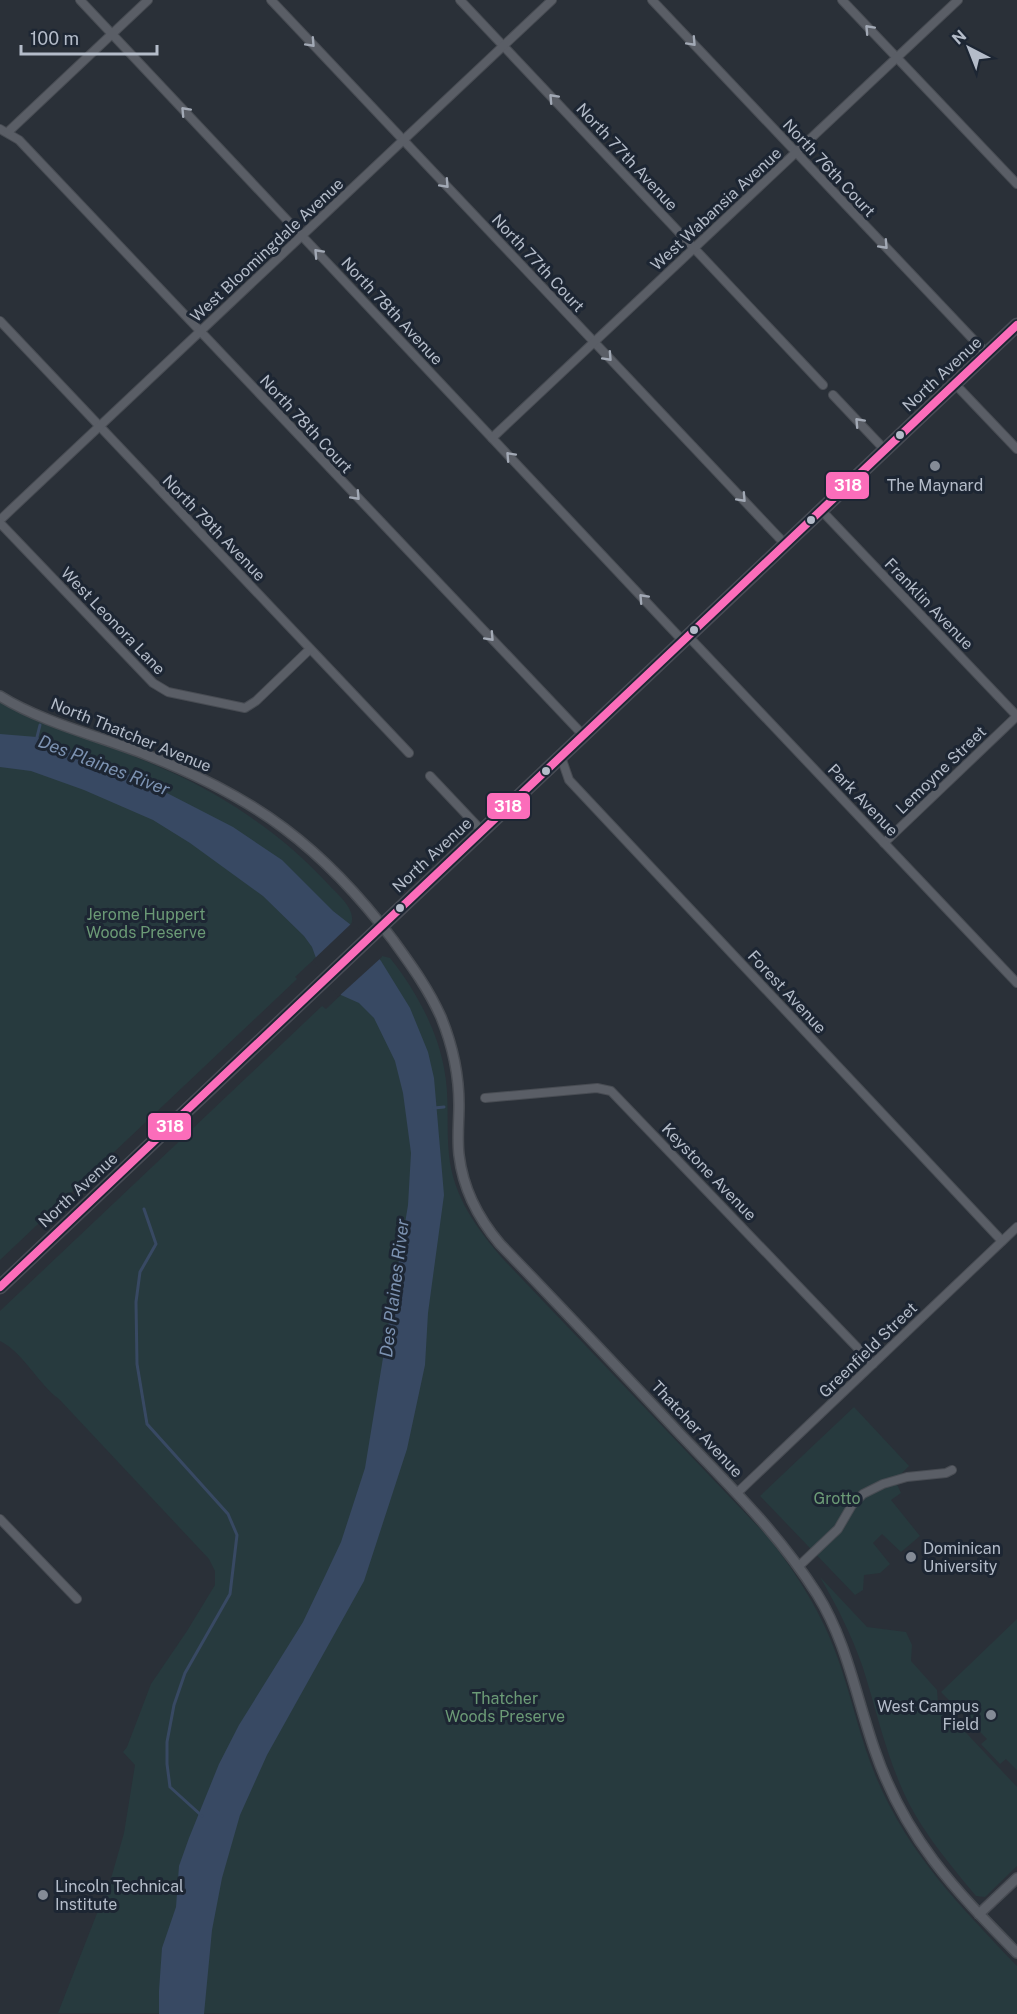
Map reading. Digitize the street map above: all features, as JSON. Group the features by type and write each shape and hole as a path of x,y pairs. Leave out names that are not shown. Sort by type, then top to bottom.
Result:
{"main road":[{"name":"North Avenue","path":"0,1287 1017,325"}],"street":[{"name":"North 78th Avenue","path":"80,0 492,438 686,639"},
{"path":"4,130 148,0"},
{"name":"North 77th Court","path":"271,0 785,544"},
{"name":"North 77th Avenue","path":"460,0 823,385"},
{"name":"West Bloomingdale Avenue","path":"0,522 552,0"},
{"name":"North 76th Court","path":"652,0 987,354"},
{"path":"842,0 1017,184"},
{"name":"West Wabansia Avenue","path":"492,438 958,0"},
{"name":"North 78th Court","path":"4,130 19,140 584,736"},
{"name":"North 79th Avenue","path":"0,321 409,753"},
{"path":"955,384 1017,449"},
{"path":"833,395 885,450"},
{"name":"Franklin Avenue","path":"821,510 1017,716"},
{"name":"West Leonora Lane","path":"0,522 153,683 168,692 244,708 256,701 310,649"},
{"name":"Park Avenue","path":"686,639 1017,983"},
{"name":"North Thatcher Avenue","path":"0,696 46,718 177,766 245,800 298,838 332,868 382,925"},
{"name":"Lemoyne Street","path":"884,843 1017,716"},
{"name":"Forest Avenue","path":"561,757 568,780 1002,1241"},
{"path":"430,776 482,831"},
{"name":"Thatcher Avenue","path":"382,925 414,967 442,1021 458,1080 459,1156 470,1198 480,1217 508,1252 774,1533 799,1566 819,1597 838,1635 854,1678 875,1750 885,1777 907,1822 945,1877 1017,1953"},
{"name":"Keystone Avenue","path":"485,1098 597,1088 611,1091 873,1364"},
{"name":"Greenfield Street","path":"737,1493 1017,1227"},
{"path":"799,1566 838,1529 852,1505 863,1494 883,1484 907,1477 946,1473 952,1470"},
{"path":"0,1519 76,1599"},
{"path":"979,1914 1017,1878"}],"green space":[{"name":"Jerome Huppert Woods Preserve","path":"0,702 173,773 236,807 276,836 312,867 346,903 352,919 351,925 295,977 297,979 0,1260"},
{"name":"Thatcher Woods Preserve","path":"382,956 390,958 408,983 424,1010 441,1053 446,1079 451,1170 468,1211 484,1236 503,1259 768,1537 789,1565 817,1611 832,1643 870,1763 889,1805 920,1855 938,1878 1017,1966 1017,2014 58,2013 112,1875 124,1833 135,1765 123,1752 151,1684 215,1585 215,1571 209,1559 51,1393 24,1361 9,1346 0,1341 0,1311 322,1006 326,1009"},
{"name":"Grotto","path":"854,1407 909,1466 895,1480 901,1493 891,1500 920,1536 901,1552 882,1534 873,1543 890,1564 880,1573 864,1575 863,1590 855,1595 760,1496"},
{"path":"820,1577 867,1627 906,1632 912,1645 911,1661 937,1690 938,1703 1017,1787 1017,1866 985,1897 976,1896 966,1884 936,1846 910,1806 891,1761 859,1656 844,1621"},
{"name":"West Campus Field","path":"1017,1619 1017,1770 1006,1759 1000,1764 981,1744 987,1739 941,1692"}],"water":[{"name":"Des Plaines River","path":"0,734 37,737 132,775 233,827 282,860 333,911 351,925 381,961 410,1008 428,1052 434,1078 444,1195 428,1313 425,1365 407,1449 364,1581 267,1755 240,1815 222,1878 212,1930 204,2014 159,2014 162,1948 176,1907 179,1866 219,1764 239,1725 303,1622 341,1542 365,1468 408,1205 411,1153 403,1093 395,1061 374,1018 359,1003 341,995 304,936 263,896 190,843 153,820 84,790 31,771 0,767"}],"pier":[{"path":"353,922 382,957 338,997 313,960"}],"waterway":[{"name":"Des Plaines River","path":"36,741 40,725"},
{"path":"434,1108 444,1107"},
{"path":"144,1209 156,1244 140,1272 136,1302 137,1364 147,1424 228,1514 237,1535 230,1594 185,1673 174,1705 167,1742 170,1787 202,1816"}],"transit line":[{"name":"318","path":"0,1287 1017,325"}],"place":[{"name":"The Maynard","path":"935,466"},
{"name":"Dominican University","path":"911,1557"},
{"name":"West Campus Field","path":"991,1715"},
{"name":"Lincoln Technical Institute","path":"43,1895"}]}
